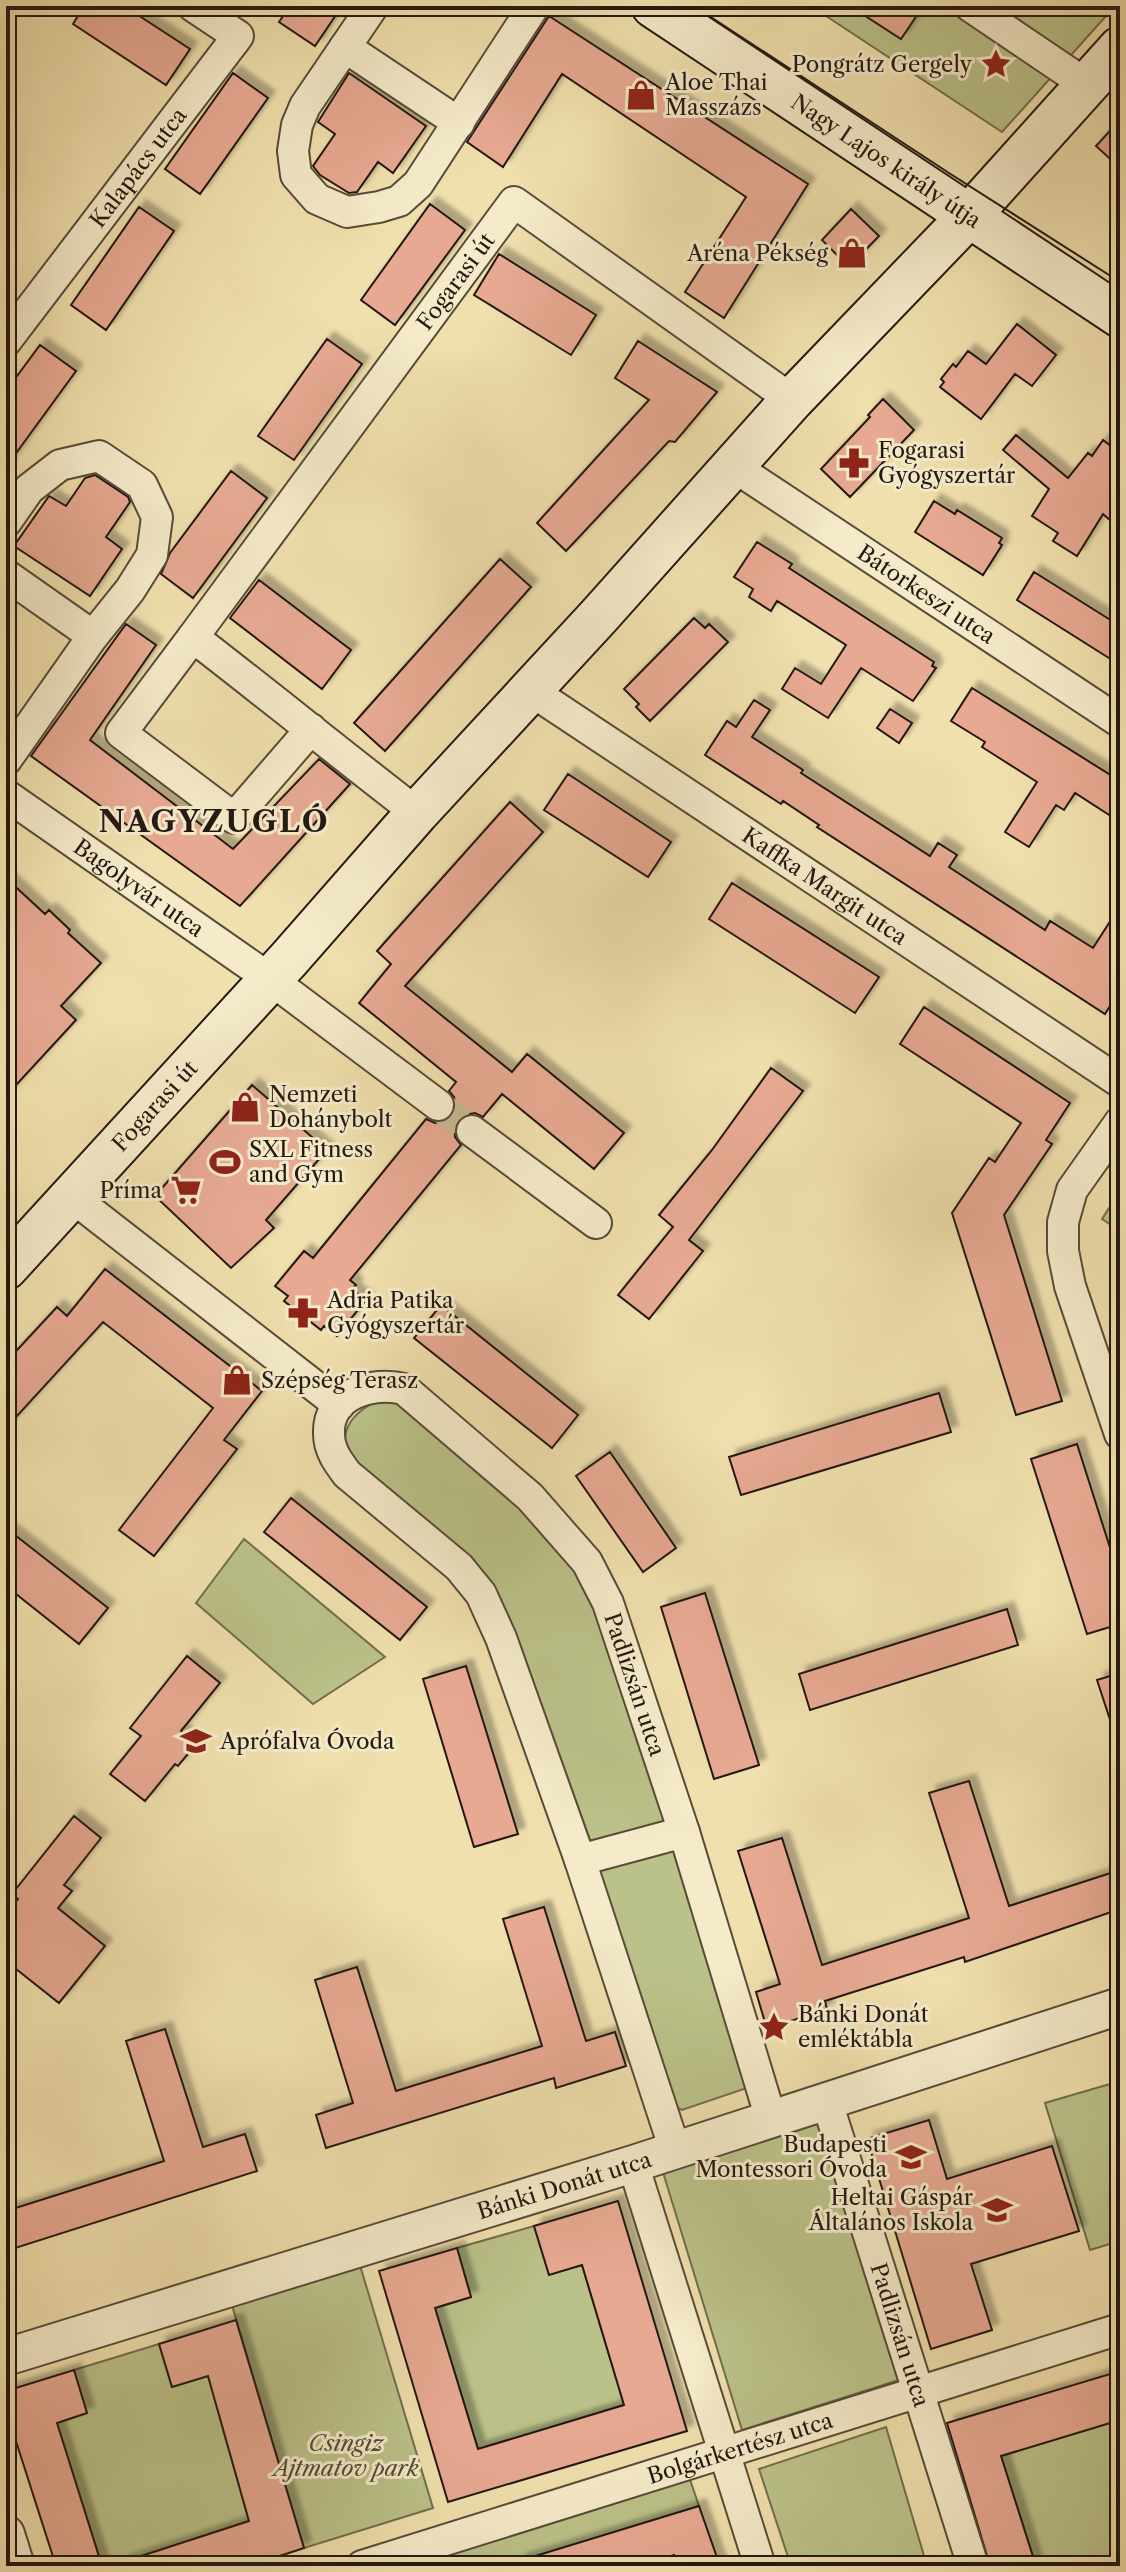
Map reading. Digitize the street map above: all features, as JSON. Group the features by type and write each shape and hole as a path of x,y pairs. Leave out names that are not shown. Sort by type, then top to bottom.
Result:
{"main road":[{"name":"Nagy Lajos király útja","path":"653,6 1120,316"},
{"name":"Fogarasi út","path":"6,1268 792,400 968,217 1120,48"}],"street":[{"name":"Kalapács utca","path":"6,341 238,36 193,6"},
{"path":"373,6 305,106 297,125 293,151 296,175 317,199 347,212 399,201 418,184 534,6"},
{"path":"970,6 1087,85"},
{"path":"345,47 459,123"},
{"name":"Fogarasi út","path":"311,729 234,818 121,733 514,202 792,400"},
{"path":"6,522 29,489 60,465 99,456 142,485 157,517 152,555 6,760"},
{"name":"Bátorkeszi utca","path":"733,466 1120,722"},
{"path":"6,575 93,636"},
{"path":"193,637 417,813"},
{"name":"Kaffka Margit utca","path":"530,690 1120,1082"},
{"name":"Bagolyvár utca","path":"6,795 270,979"},
{"path":"270,979 430,1099"},
{"path":"1120,1122 1072,1190 1063,1222 1063,1251 1070,1286 1120,1434"},
{"path":"472,1131 596,1223"},
{"path":"72,1197 339,1405 332,1416 329,1434 335,1457 347,1474 459,1567 481,1594 501,1638 580,1860 675,2150"},
{"name":"Padlizsán utca","path":"339,1405 351,1395 369,1387 404,1389 530,1497 587,1562 612,1614 684,1832 771,2119"},
{"path":"580,1860 684,1832"},
{"name":"Bánki Donát utca","path":"6,2357 633,2164 1120,2006"},
{"name":"Padlizsán utca","path":"827,2102 973,2566"},
{"path":"633,2164 760,2566"},
{"name":"Bolgárkertész utca","path":"362,2566 1120,2329"},
{"path":"6,2534 16,2566"}],"green space":[{"path":"811,6 1115,6 1002,132"},
{"path":"1120,1191 1120,1231 1102,1219"},
{"path":"387,1398 413,1406 586,1571 666,1826 591,1843 502,1603 486,1578 357,1472 350,1457 345,1438 351,1422 363,1409"},
{"path":"244,1539 385,1657 313,1704 196,1603"},
{"path":"676,1844 751,2080 744,2089 682,2110 676,2107 598,1875 600,1866"},
{"path":"1120,2081 1120,2241 1090,2250 1045,2103"},
{"path":"819,2118 902,2379 742,2430 662,2169"},
{"path":"534,2226 549,2274 582,2265 624,2405 478,2449 435,2308 471,2297 457,2248"},
{"name":"Csingiz Ajtmatov park","path":"359,2262 433,2508 304,2548 231,2302"},
{"path":"159,2344 172,2387 208,2376 249,2521 102,2566 57,2423 87,2413 74,2370"},
{"path":"1120,2420 1120,2566 1036,2566 1001,2456"},
{"path":"886,2427 927,2566 791,2566 759,2469"},
{"path":"685,2465 699,2506 504,2566 362,2566"}],"building":[{"path":"84,6 124,6 190,49 166,85 73,24"},
{"path":"290,6 342,6 315,46 279,22"},
{"path":"850,6 923,6 901,39"},
{"path":"549,16 808,184 724,318 685,292 746,197 562,74 503,167 467,142"},
{"path":"233,73 268,98 200,194 165,169"},
{"path":"349,73 426,126 393,173 378,162 357,192 349,193 320,175 313,166 335,134 318,122"},
{"path":"1120,120 1120,168 1096,146"},
{"path":"430,204 465,230 395,325 361,300"},
{"path":"139,207 174,231 106,330 71,305"},
{"path":"851,209 879,236 849,267 822,240"},
{"path":"499,254 596,315 571,355 474,295"},
{"path":"1017,324 1056,355 1032,386 1015,374 981,419 940,387 944,382 941,379 953,364 956,367 968,351 986,364"},
{"path":"327,339 362,364 294,460 258,436"},
{"path":"638,341 717,392 675,442 669,441 566,551 537,523 649,400 615,378"},
{"path":"40,345 76,371 6,467 6,391"},
{"path":"883,399 914,430 850,497 821,469"},
{"path":"1016,435 1068,478 1088,453 1092,456 1103,440 1120,453 1120,529 1103,514 1077,556 1053,541 1058,533 1032,516 1049,489 1003,450"},
{"path":"231,471 267,498 193,598 161,574 170,553"},
{"path":"95,475 128,497 130,502 106,537 122,549 90,596 14,546 49,496 66,506 85,478"},
{"path":"934,501 955,514 957,510 1002,538 999,543 1002,545 983,575 915,532"},
{"path":"757,542 792,564 789,568 934,662 932,666 936,668 913,701 861,668 828,718 782,689 795,668 821,684 846,645 777,601 771,611 749,597 753,589 734,577"},
{"path":"500,559 531,587 385,751 354,723"},
{"path":"1034,572 1120,626 1120,665 1017,600"},
{"path":"259,580 351,650 322,689 230,618"},
{"path":"694,618 705,628 709,624 728,642 650,721 624,689"},
{"path":"126,624 156,645 90,740 233,849 319,759 350,784 240,906 31,756"},
{"path":"972,688 1120,781 1120,822 1075,793 1064,810 1056,805 1029,847 1005,832 1037,782 982,747 985,742 951,721"},
{"path":"754,700 770,710 752,737 803,770 801,773 930,856 938,843 957,855 949,867 1045,930 1050,921 1093,948 1120,906 1120,990 1105,1014 817,827 819,825 783,801 781,804 705,755 727,721 736,727"},
{"path":"890,709 912,723 899,743 877,728"},
{"path":"568,774 671,842 648,877 544,810"},
{"path":"510,802 543,832 405,986 512,1072 527,1054 624,1133 594,1169 502,1094 483,1117 475,1113 464,1115 454,1128 455,1137 461,1145 350,1280 356,1285 352,1289 366,1300 337,1336 324,1326 321,1330 284,1301 288,1296 275,1286 304,1251 313,1258 426,1119 435,1123 446,1121 453,1115 456,1106 449,1091 456,1082 359,1003 391,964 377,951"},
{"path":"6,878 45,914 49,910 70,930 68,933 101,963 61,1006 76,1020 6,1096"},
{"path":"732,883 879,977 855,1013 709,919"},
{"path":"924,1007 1070,1103 1046,1140 1052,1144 1004,1215 1062,1401 1016,1415 952,1213 989,1158 995,1162 1021,1123 900,1044"},
{"path":"771,1068 803,1091 689,1240 703,1251 649,1319 618,1295 673,1227 659,1215 712,1150"},
{"path":"252,1085 327,1150 266,1220 274,1228 231,1268 155,1196"},
{"path":"105,1269 262,1391 224,1440 237,1449 154,1556 119,1530 213,1408 103,1322 6,1428 6,1362 57,1307 67,1316"},
{"path":"441,1305 578,1415 552,1448 414,1338"},
{"path":"939,1393 951,1432 741,1495 729,1457"},
{"path":"1077,1444 1120,1579 1120,1624 1087,1634 1031,1459"},
{"path":"610,1452 676,1548 643,1572 576,1476"},
{"path":"291,1498 427,1607 400,1640 264,1532"},
{"path":"6,1528 108,1608 79,1644 6,1586"},
{"path":"705,1593 759,1765 714,1779 661,1607"},
{"path":"1007,1609 1018,1645 810,1710 799,1674"},
{"name":"Aprófalva Óvoda","path":"187,1656 220,1683 181,1731 196,1744 145,1801 110,1774 141,1736 130,1728"},
{"path":"466,1666 518,1834 474,1847 423,1679"},
{"path":"1120,1673 1120,1737 1116,1738 1097,1680"},
{"path":"969,1781 1009,1906 1120,1870 1120,1909 965,1962 964,1957 825,2001 827,2009 767,2029 756,1992 780,1984 738,1851 782,1838 822,1965 969,1918 929,1793"},
{"path":"74,1816 101,1838 64,1885 72,1891 58,1908 105,1946 59,2003 6,1961 6,1913 18,1899 12,1894"},
{"path":"544,1907 586,2041 615,2032 626,2066 556,2088 554,2078 326,2148 316,2115 353,2103 315,1980 357,1967 396,2091 542,2046 503,1919"},
{"path":"165,2029 203,2147 245,2134 257,2171 6,2251 6,2211 164,2161 126,2041"},
{"path":"929,2120 947,2179 1052,2146 1079,2231 971,2264 992,2330 931,2349 867,2139"},
{"path":"618,2201 687,2431 448,2502 379,2271 457,2248 471,2297 435,2308 478,2449 624,2405 582,2265 549,2275 534,2226"},
{"path":"236,2320 304,2548 249,2566 123,2566 123,2562 249,2521 208,2376 172,2387 159,2344"},
{"path":"74,2370 87,2413 57,2423 102,2566 56,2566 6,2410 6,2391"},
{"path":"1120,2371 1120,2420 1001,2456 1036,2566 990,2566 947,2423"},
{"path":"699,2506 720,2566 677,2566 674,2555 640,2566 520,2566 519,2561"}],"tunnel":[{"path":"438,1105 472,1131"}],"tram line":[{"path":"694,6 1120,282"}],"place":[{"name":"Pongrátz Gergely","path":"996,64"},
{"name":"Aloe Thai Masszázs","path":"641,95"},
{"name":"Aréna Pékség","path":"852,253"},
{"name":"Fogarasi Gyógyszertár","path":"854,463"},
{"name":"Nemzeti Dohánybolt","path":"245,1107"},
{"name":"SXL Fitness and Gym","path":"225,1162"},
{"name":"Príma","path":"186,1190"},
{"name":"Adria Patika Gyógyszertár","path":"303,1313"},
{"name":"Szépség Terasz","path":"237,1380"},
{"name":"Aprófalva Óvoda","path":"196,1741"},
{"name":"Bánki Donát emléktábla","path":"774,2027"},
{"name":"Budapesti Montessori Óvoda","path":"911,2157"},
{"name":"Heltai Gáspár Általános Iskola","path":"997,2210"}],"district":[{"name":"NAGYZUGLÓ","path":"214,821"}]}
